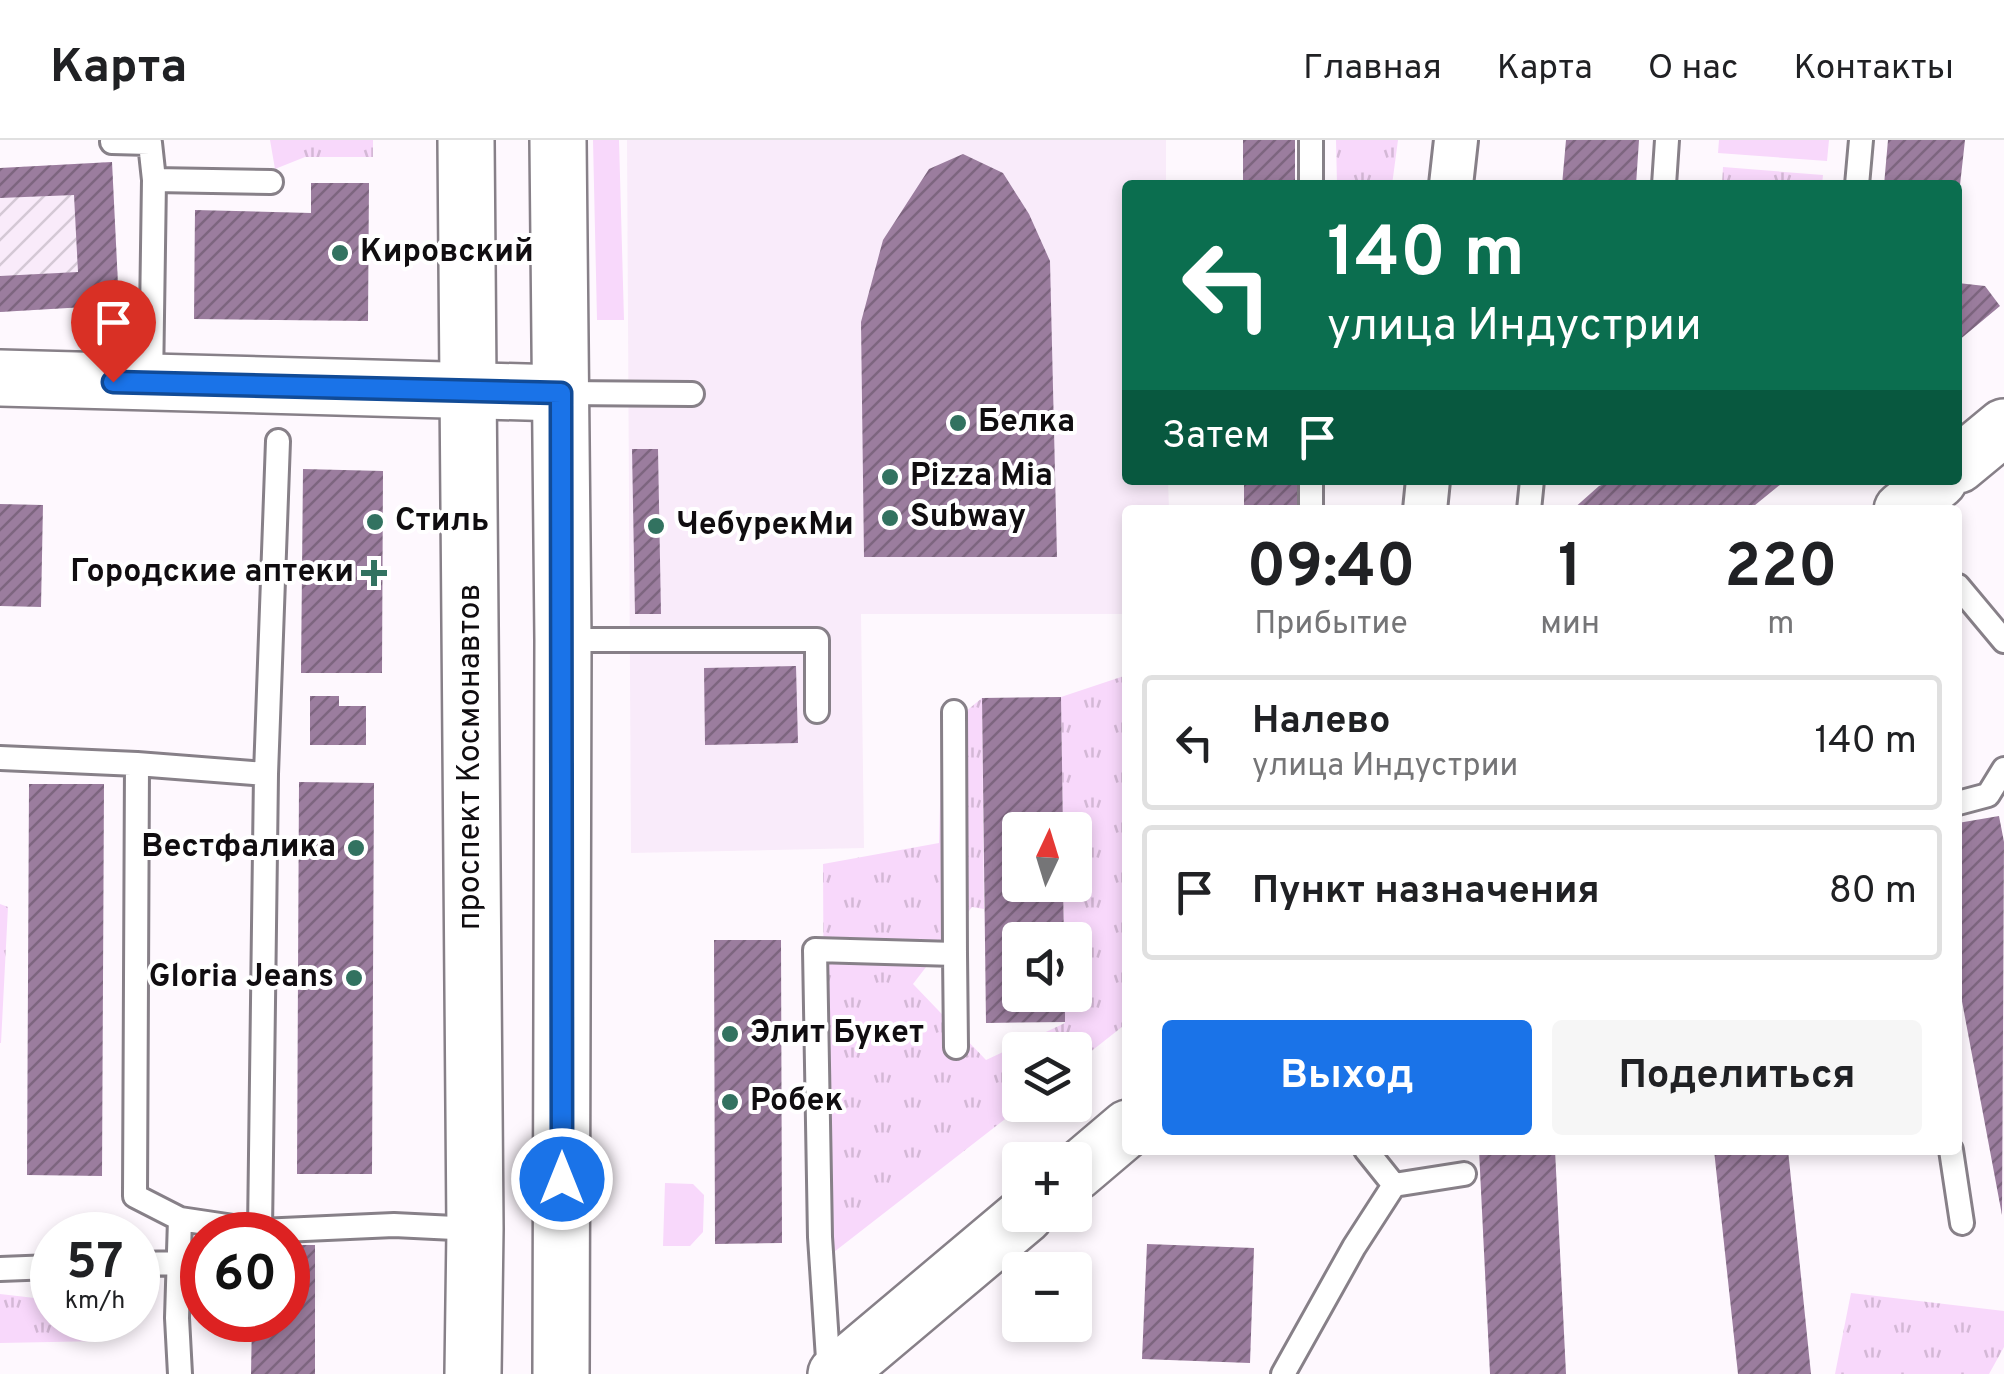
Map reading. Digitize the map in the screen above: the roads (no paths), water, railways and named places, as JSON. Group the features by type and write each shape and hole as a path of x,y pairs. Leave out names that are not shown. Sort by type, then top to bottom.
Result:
{"main road":[{"name":"проспект Космонавтов","path":"466,140 474,1374"},
{"path":"558,140 561,1374"},
{"path":"0,378 561,393"},
{"path":"1962,462 2004,427"},
{"path":"1908,505 1933,485"},
{"path":"1092,1159 1122,1133"},
{"path":"833,1374 1004,1232"}],"street":[{"path":"1452,180 1456,140"}],"lane":[{"path":"1311,140 1311,180"},
{"path":"1664,180 1667,140"},
{"path":"1858,180 1861,140"},
{"path":"112,142 150,143 154,180 150,384"},
{"path":"154,180 271,182"},
{"path":"561,393 692,394"},
{"path":"260,1212 266,774 278,441"},
{"path":"1962,591 2004,641"},
{"path":"562,640 817,640 818,712"},
{"path":"954,712 956,1047"},
{"path":"0,758 266,774"},
{"path":"138,764 136,1196 180,1219 180,1374"},
{"path":"1962,801 1988,795 2004,769"},
{"path":"833,1374 820,1237 815,950 955,954"},
{"path":"1370,1155 1394,1185"},
{"path":"1952,1155 1962,1223"},
{"path":"1282,1374 1394,1185 1464,1174"},
{"path":"310,1229 394,1225 475,1229"},
{"path":"160,1263 179,1263"},
{"path":"0,1269 30,1268"}],"place":[{"name":"Кировский","path":"340,253"},
{"name":"Белка","path":"958,423"},
{"name":"Pizza Mia","path":"890,477"},
{"name":"Subway","path":"890,518"},
{"name":"Стиль","path":"375,522"},
{"name":"ЧебурекМи","path":"656,526"},
{"name":"Городские аптеки","path":"374,573"},
{"name":"Вестфалика","path":"356,848"},
{"name":"Gloria Jeans","path":"354,978"},
{"name":"Элит Букет","path":"730,1034"},
{"name":"Робек","path":"730,1102"}]}
